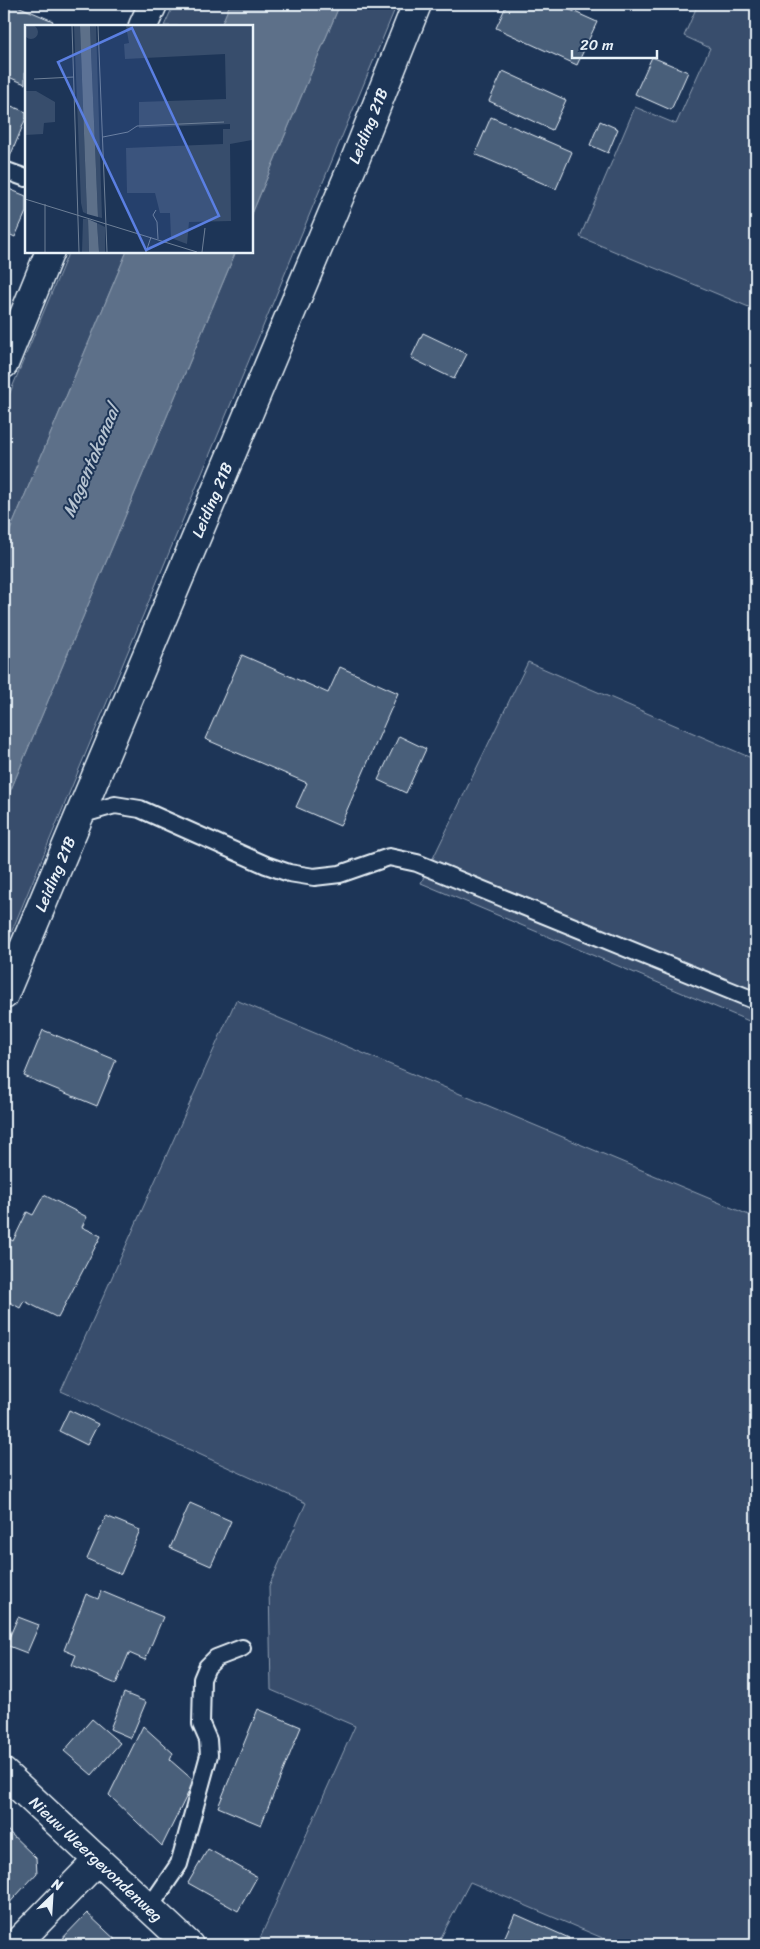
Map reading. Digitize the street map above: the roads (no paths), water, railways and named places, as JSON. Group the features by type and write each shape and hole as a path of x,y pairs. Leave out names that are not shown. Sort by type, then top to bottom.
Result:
{"street":[{"path":"143,25 153,4"},
{"name":"Leiding 21B","path":"4,995 347,178 417,4"},
{"path":"4,364 50,252"},
{"name":"Nieuw Weergevondenweg","path":"4,1773 188,1945"},
{"path":"15,1945 98,1860"}],"lane":[{"path":"4,170 25,178"},
{"path":"80,815 115,805 140,809 266,865 289,873 314,877 340,874 389,857 417,864 756,1001"},
{"path":"148,1908 179,1864 209,1755 208,1740 201,1724 202,1679 207,1667 216,1658 242,1648"}],"water":[{"path":"230,4 340,4 252,214 252,25 221,25"},
{"name":"Magentakanaal","path":"127,252 236,252 4,806 4,545"}]}
